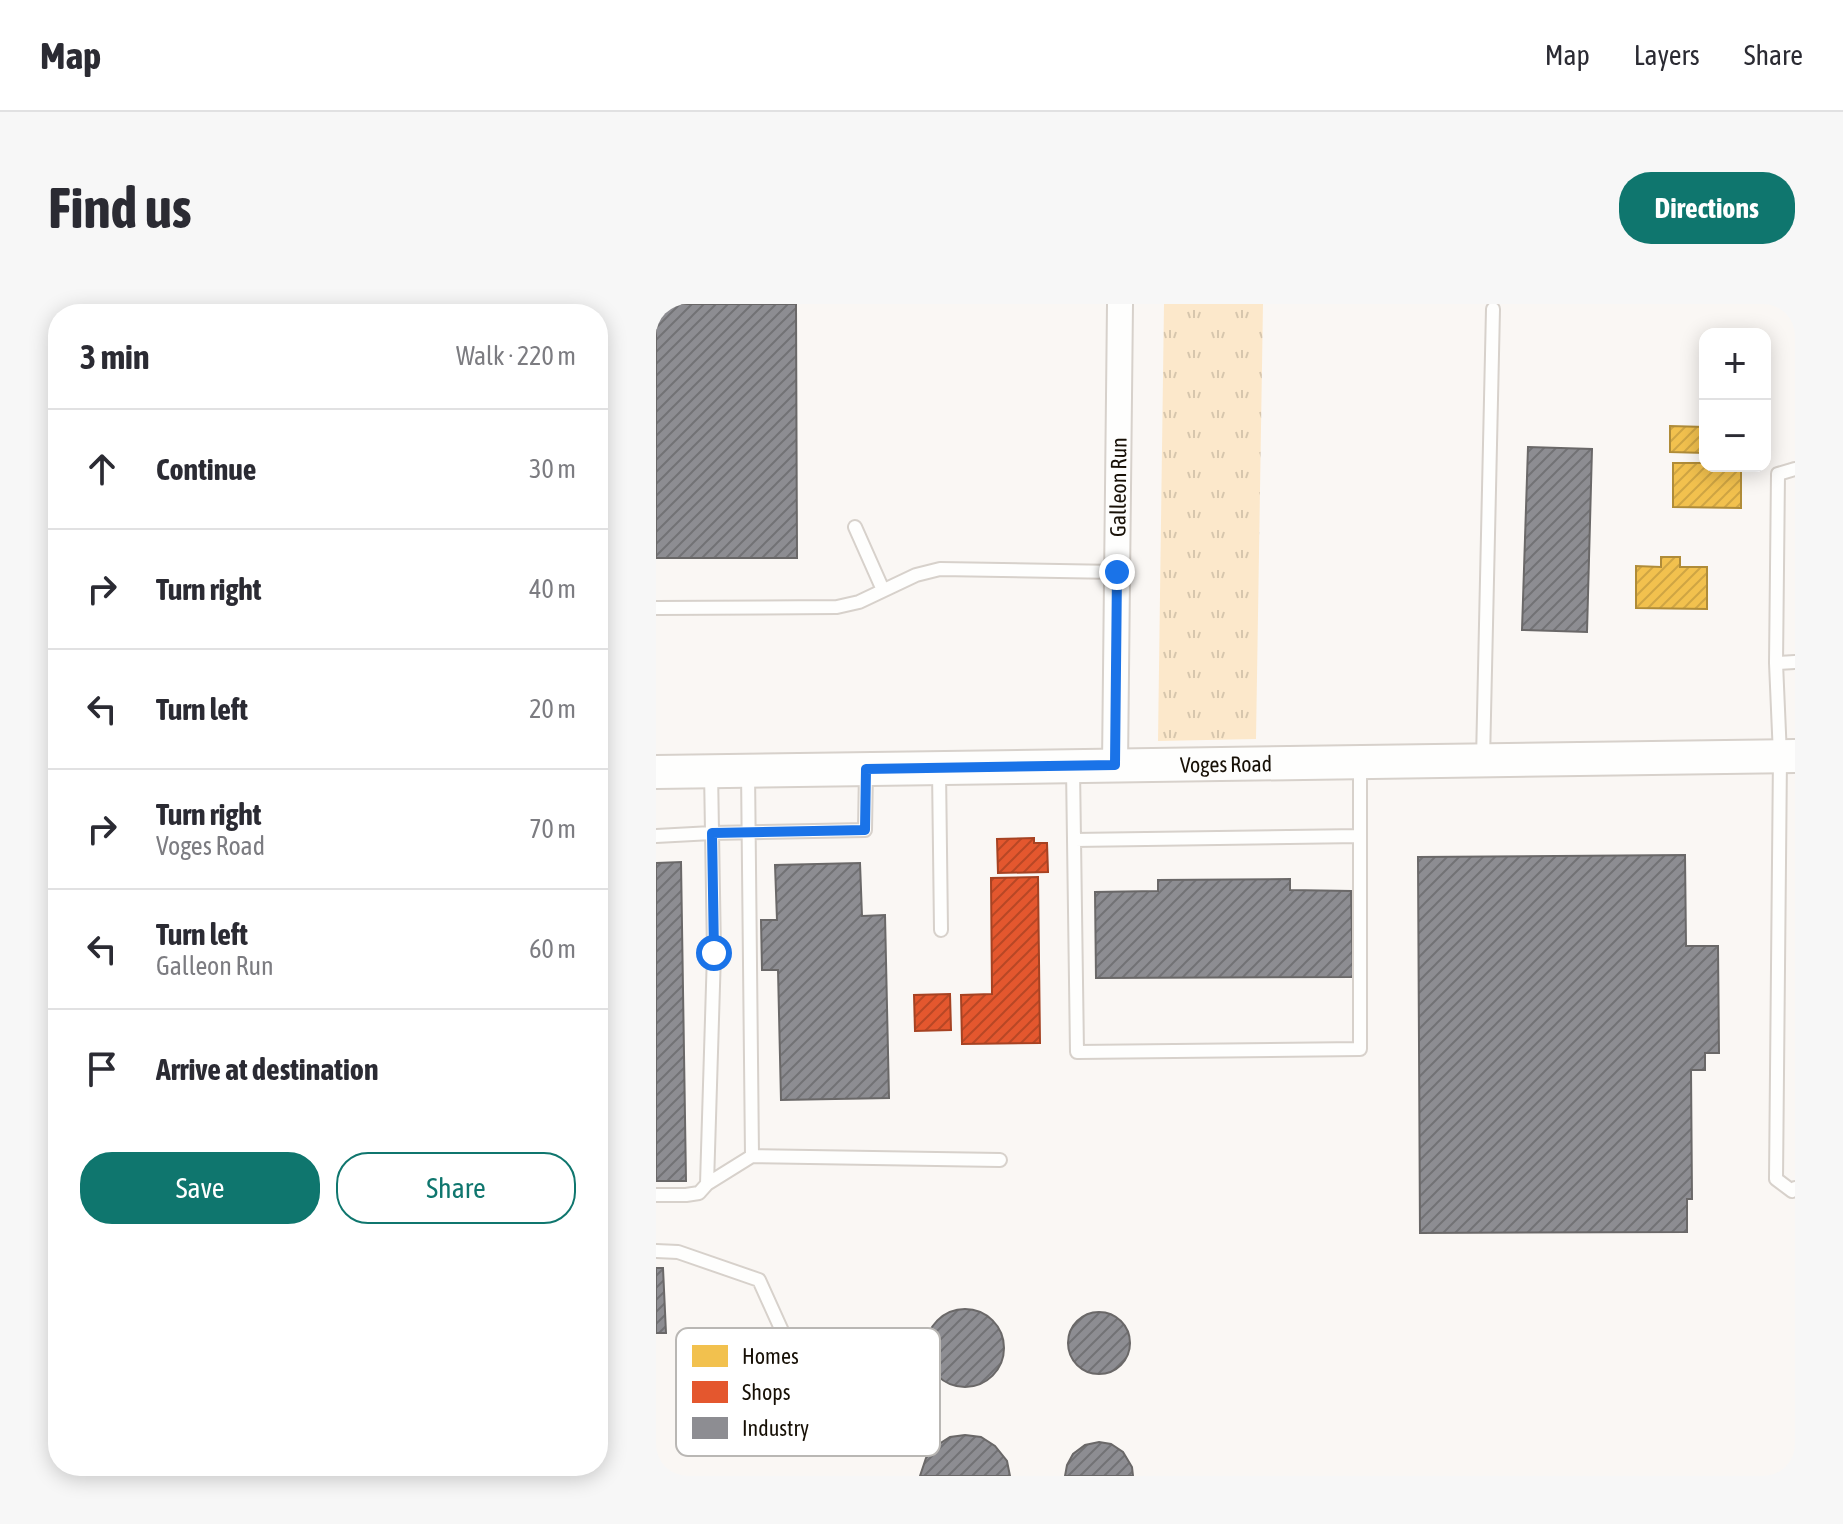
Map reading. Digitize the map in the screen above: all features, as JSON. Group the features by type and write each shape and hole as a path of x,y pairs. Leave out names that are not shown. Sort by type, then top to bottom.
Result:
{"street":[{"name":"Galleon Run","path":"1115,765 1120,304"},
{"name":"Voges Road","path":"656,772 1787,756"}],"lane":[{"path":"1483,760 1493,309"},
{"path":"1795,469 1778,474 1776,663 1787,756 1779,815 1776,1179 1792,1191 1795,1188"},
{"path":"855,527 883,590"},
{"path":"656,608 837,607 859,602 916,575 940,569 1117,572"},
{"path":"1776,663 1795,662"},
{"path":"1073,766 1077,1052 1360,1049 1360,761"},
{"path":"939,768 941,930"},
{"path":"656,836 865,830 866,769"},
{"path":"707,1184 714,953 711,771"},
{"path":"748,771 752,1156"},
{"path":"1779,815 1795,815"},
{"path":"1074,840 1360,836"},
{"path":"656,1195 699,1193 707,1184 752,1156 1000,1160"},
{"path":"656,1251 678,1252 759,1280 781,1328"}],"green space":[{"path":"1164,304 1263,304 1256,739 1158,741"}],"building: Homes":[{"path":"1670,426 1699,427 1699,453 1670,452"},
{"path":"1673,463 1699,463 1699,472 1741,472 1741,508 1673,507"},
{"path":"1661,557 1680,557 1680,567 1707,567 1707,609 1636,608 1636,566 1661,567"}],"building: Shops":[{"path":"1034,838 1034,843 1047,843 1048,872 998,873 997,839"},
{"path":"1038,877 1040,1043 962,1044 961,995 992,994 991,878"},
{"path":"950,994 951,1030 915,1031 914,995"}],"building: Industry":[{"path":"656,304 796,304 797,558 656,558"},
{"path":"1528,447 1592,449 1587,632 1522,630"},
{"path":"1685,855 1686,946 1718,946 1719,1053 1705,1053 1705,1070 1691,1070 1692,1199 1687,1199 1687,1232 1420,1233 1418,857"},
{"path":"681,862 686,1181 656,1181 656,863"},
{"path":"860,863 862,916 885,915 889,1098 781,1100 778,970 762,970 761,920 777,920 775,865"},
{"path":"1290,879 1290,890 1351,891 1353,977 1096,978 1095,892 1158,891 1158,880"},
{"path":"656,1268 663,1268 666,1333 656,1333"},
{"path":"965,1309 980,1312 997,1327 1003,1340 1001,1363 980,1384 957,1386 940,1377 940,1328 932,1328 950,1312"},
{"path":"1093,1312 1105,1312 1121,1321 1128,1331 1128,1355 1121,1365 1105,1374 1093,1374 1073,1360 1068,1349 1068,1337 1082,1317"},
{"path":"950,1437 981,1437 995,1446 1007,1461 1010,1476 920,1476 926,1458 940,1456 940,1443"},
{"path":"1099,1442 1111,1444 1123,1452 1132,1467 1133,1476 1065,1476 1073,1454 1085,1445"}],"route":[{"path":"714,953 712,833 865,830 866,769 1115,765 1117,572"}]}
